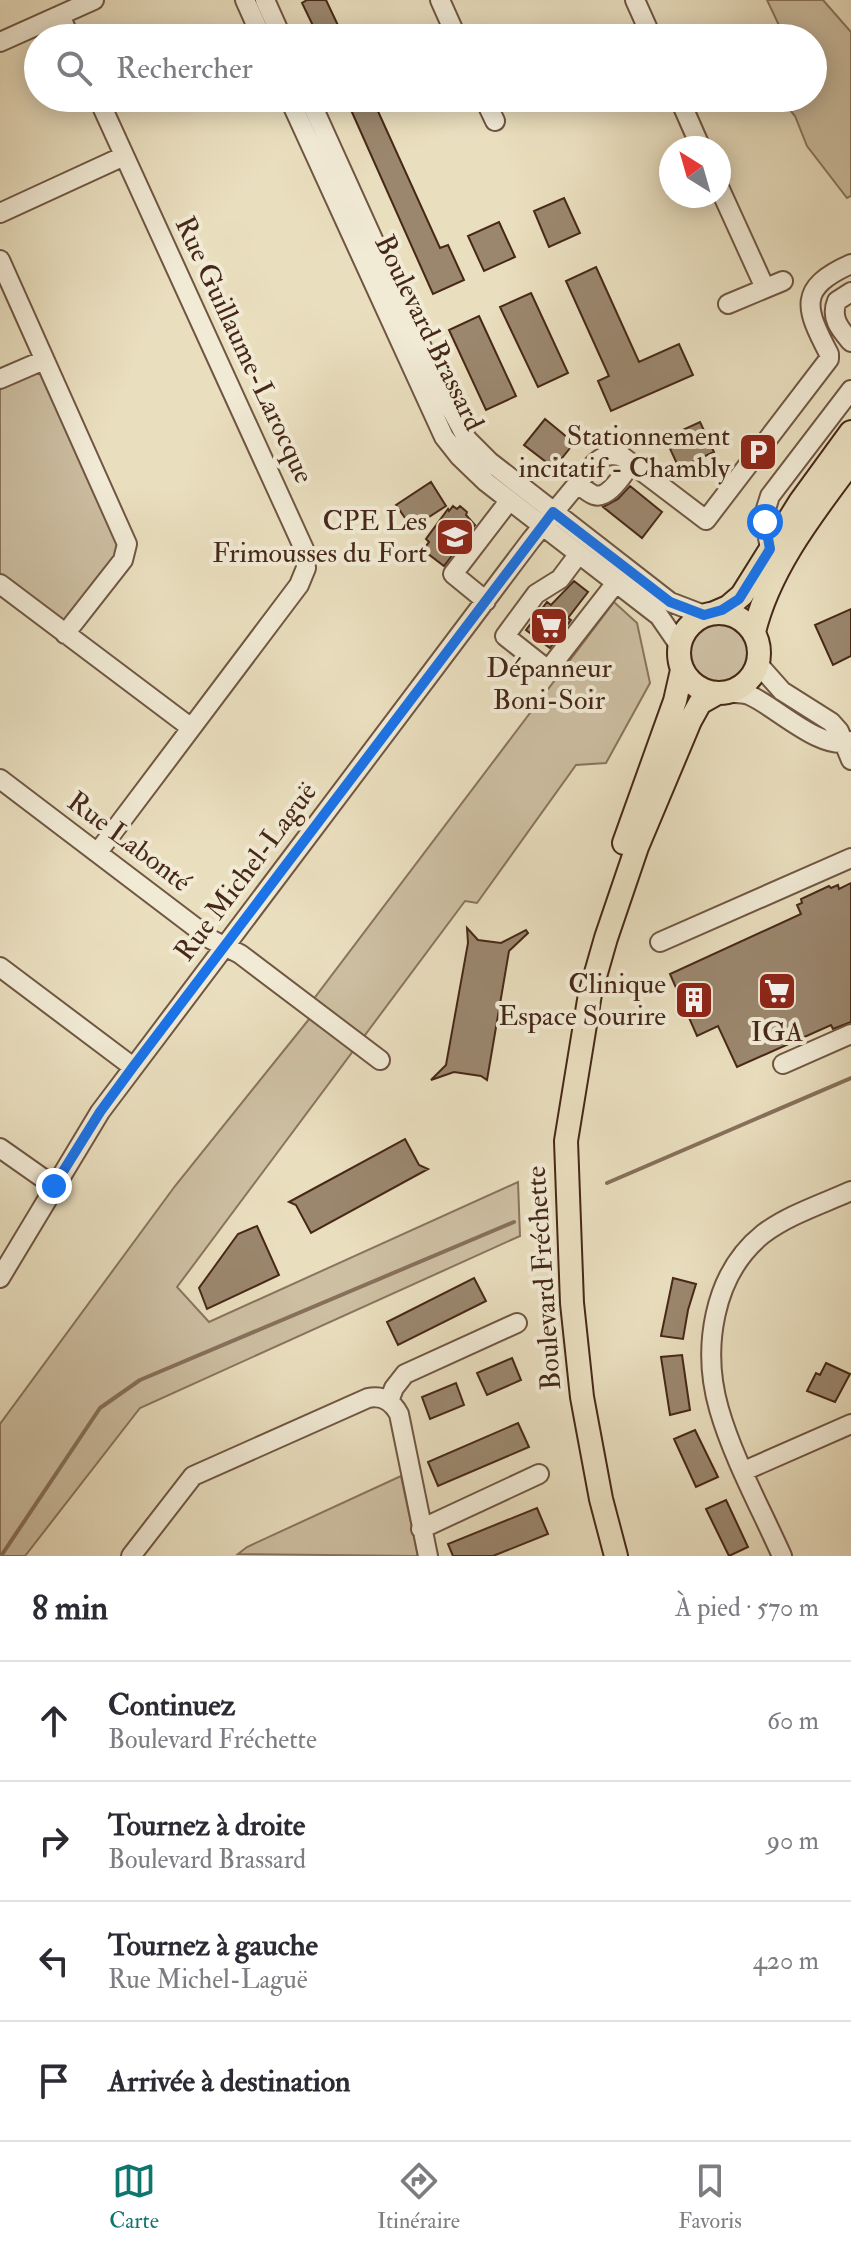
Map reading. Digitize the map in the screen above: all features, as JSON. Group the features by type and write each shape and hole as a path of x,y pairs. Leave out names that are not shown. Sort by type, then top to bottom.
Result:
{"main road":[{"path":"709,614 736,616 754,632 759,645 758,664 744,685 722,693 698,688 682,670 679,645 689,626 709,614 728,607 742,595 800,502 851,432"},
{"path":"754,632 763,601 791,550 851,462"},
{"name":"Boulevard Fréchette","path":"616,1556 601,1499 582,1397 572,1303 566,1141 590,994 593,955 606,903 639,798 675,701 682,670"},
{"name":"Boulevard Fréchette","path":"590,994 625,879 667,773 696,709 705,699 722,693"}],"street":[{"path":"40,24 94,0"},
{"path":"245,0 256,24"},
{"path":"265,0 276,24"},
{"path":"440,0 451,24"},
{"path":"635,0 646,24"},
{"path":"60,15 64,24"},
{"path":"0,42 24,31"},
{"name":"Rue Guillaume-Larocque","path":"98,852 299,585 306,568 306,555 104,112"},
{"name":"Boulevard Brassard","path":"295,112 438,428 467,465 509,501 548,519 670,602 709,614"},
{"name":"Boulevard Brassard","path":"315,112 460,429 483,456 548,519 578,555 659,616 679,645"},
{"path":"491,112 495,121"},
{"path":"685,112 696,136"},
{"path":"0,213 124,156"},
{"path":"729,208 765,288"},
{"path":"0,260 127,544 123,560 65,634"},
{"path":"577,483 593,495 601,495 612,488 632,463 706,520 829,359 811,318 811,299 824,278 851,264"},
{"path":"728,304 783,281"},
{"path":"851,292 837,301 834,314 839,327 851,342"},
{"path":"0,379 44,360"},
{"path":"770,549 764,515 770,496 851,390"},
{"name":"Rue Michel-Laguë","path":"0,1278 100,1112 548,519 603,456 618,455 632,463"},
{"path":"509,501 453,574 511,627"},
{"path":"578,555 560,579 536,594 505,636 548,670 615,584"},
{"path":"507,572 536,594"},
{"path":"0,584 190,727"},
{"path":"758,664 782,691 831,722 849,748"},
{"path":"722,693 747,694 770,706 801,729 849,748"},
{"name":"Rue Labonté","path":"0,779 212,940 240,954 380,1060"},
{"path":"660,942 851,858"},
{"path":"0,967 133,1067"},
{"path":"783,1064 851,1034"},
{"path":"0,1148 54,1186"},
{"path":"782,1556 721,1415 712,1373 713,1329 722,1292 739,1259 764,1234 786,1220 851,1191"},
{"path":"389,1401 405,1374 517,1323"},
{"path":"131,1556 185,1485 198,1473 368,1398 381,1397 389,1401 400,1419 428,1556"},
{"path":"744,1471 851,1424"},
{"path":"421,1529 539,1474"}],"shaded area":[{"path":"767,0 823,0 851,32 851,196 847,198 807,146 792,112 827,112 827,24 778,24"},
{"path":"41,358 125,557 62,633 0,583 0,382"},
{"path":"614,602 637,623 650,683 606,763 576,765 477,903 465,901 177,1287 209,1322 518,1182 520,1236 140,1408 25,1556 0,1556 0,1424 175,1186 310,1018 313,1000"},
{"path":"719,625 739,633 747,653 739,673 719,681 699,673 691,653 699,633"},
{"path":"401,1476 418,1556 238,1554 247,1547"}],"building":[{"path":"326,0 337,24 312,24 302,3"},
{"path":"352,112 378,112 440,248 448,245 464,280 433,294"},
{"path":"564,198 580,233 549,247 534,211"},
{"path":"499,222 515,257 484,271 468,236"},
{"path":"596,267 639,362 679,344 693,375 611,411 598,381 609,376 566,281"},
{"path":"531,293 568,373 538,387 500,307"},
{"path":"479,316 516,396 486,410 449,330"},
{"path":"545,419 574,443 554,468 524,445"},
{"path":"700,422 714,452 679,468 665,438"},
{"path":"431,482 446,506 412,528 396,505"},
{"path":"630,486 662,512 642,538 603,507 618,499"},
{"path":"453,506 457,509 460,506 467,512 466,515 475,525 444,566 423,550 429,542 426,539"},
{"name":"Dépanneur Boni-Soir","path":"574,581 588,592 550,648 526,630 547,602 551,605"},
{"path":"851,609 851,656 833,665 815,625"},
{"name":"IGA","path":"851,883 851,1022 833,1029 831,1025 737,1067 718,1026 697,1036 670,974 801,914 797,905 802,903 801,899 829,886 838,885 839,889"},
{"path":"467,928 478,940 501,943 526,930 528,933 509,951 487,1080 481,1076 454,1072 431,1080 446,1065 468,943"},
{"path":"405,1139 419,1165 428,1169 311,1233 296,1205 289,1202"},
{"path":"257,1226 279,1275 207,1309 199,1288 238,1234"},
{"path":"474,1278 486,1301 398,1345 387,1322"},
{"path":"673,1278 696,1284 683,1339 661,1336"},
{"path":"682,1355 690,1410 670,1415 661,1357"},
{"path":"512,1358 521,1380 487,1395 477,1373"},
{"path":"826,1363 850,1374 835,1402 807,1391 816,1373 820,1375"},
{"path":"456,1383 464,1405 430,1419 422,1397"},
{"path":"518,1423 529,1447 438,1486 428,1462"},
{"path":"695,1430 718,1477 696,1487 674,1439"},
{"path":"726,1500 748,1547 729,1556 706,1509"},
{"path":"537,1508 548,1534 493,1556 453,1556 448,1544"}],"waterway":[{"path":"607,1183 851,1078"},
{"path":"1,1556 100,1408 140,1380 514,1222"}],"place":[{"name":"Stationnement incitatif - Chambly","path":"758,452"},
{"name":"CPE Les Frimousses du Fort","path":"455,537"},
{"name":"Dépanneur Boni-Soir","path":"549,626"},
{"name":"IGA","path":"777,991"},
{"name":"Clinique Espace Sourire","path":"694,1000"}],"route":[{"path":"54,1186 100,1112 133,1067 553,512 670,602 704,615 728,607 746,591 770,549 765,522"}]}
